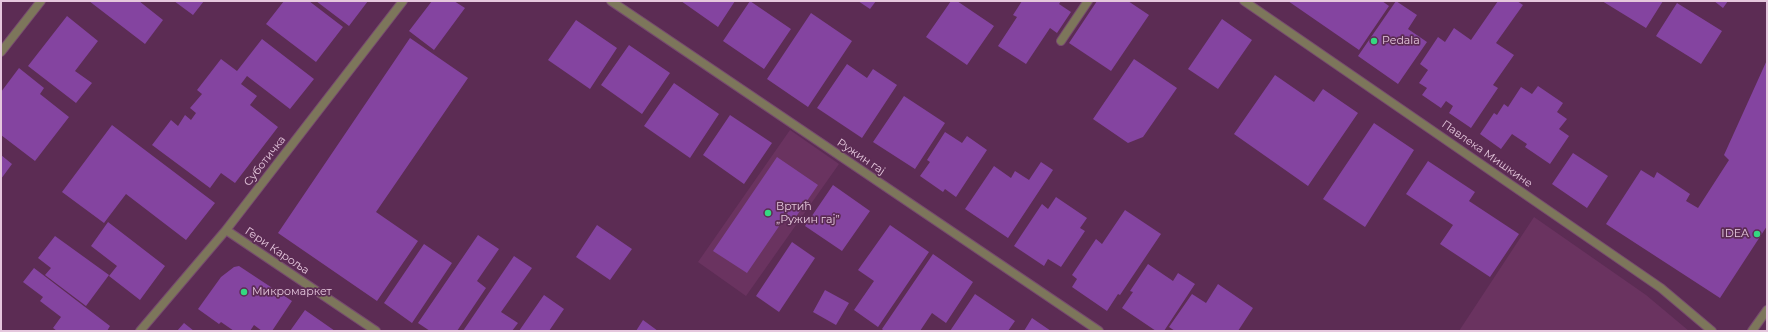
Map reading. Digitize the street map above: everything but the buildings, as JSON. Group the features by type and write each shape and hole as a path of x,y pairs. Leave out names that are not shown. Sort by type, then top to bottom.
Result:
{"street":[{"path":"1,52 41,1"},
{"name":"Суботичка","path":"140,331 226,230 403,1"},
{"name":"Ружин гај","path":"611,1 1099,331"},
{"path":"1061,41 1088,1"},
{"name":"Павлека Мишкине","path":"1244,1 1662,288 1712,331"},
{"name":"Гери Кароља","path":"226,230 376,331"},
{"path":"1752,331 1767,310"}],"shaded area":[{"name":"Вртић „Ружин гај”","path":"790,130 839,164 746,296 698,262"},
{"path":"1534,217 1646,295 1689,331 1459,331"}],"place":[{"name":"Pedala","path":"1374,41"},
{"name":"Вртић „Ружин гај”","path":"768,213"},
{"name":"IDEA","path":"1757,234"},
{"name":"Микромаркет","path":"244,292"}]}
